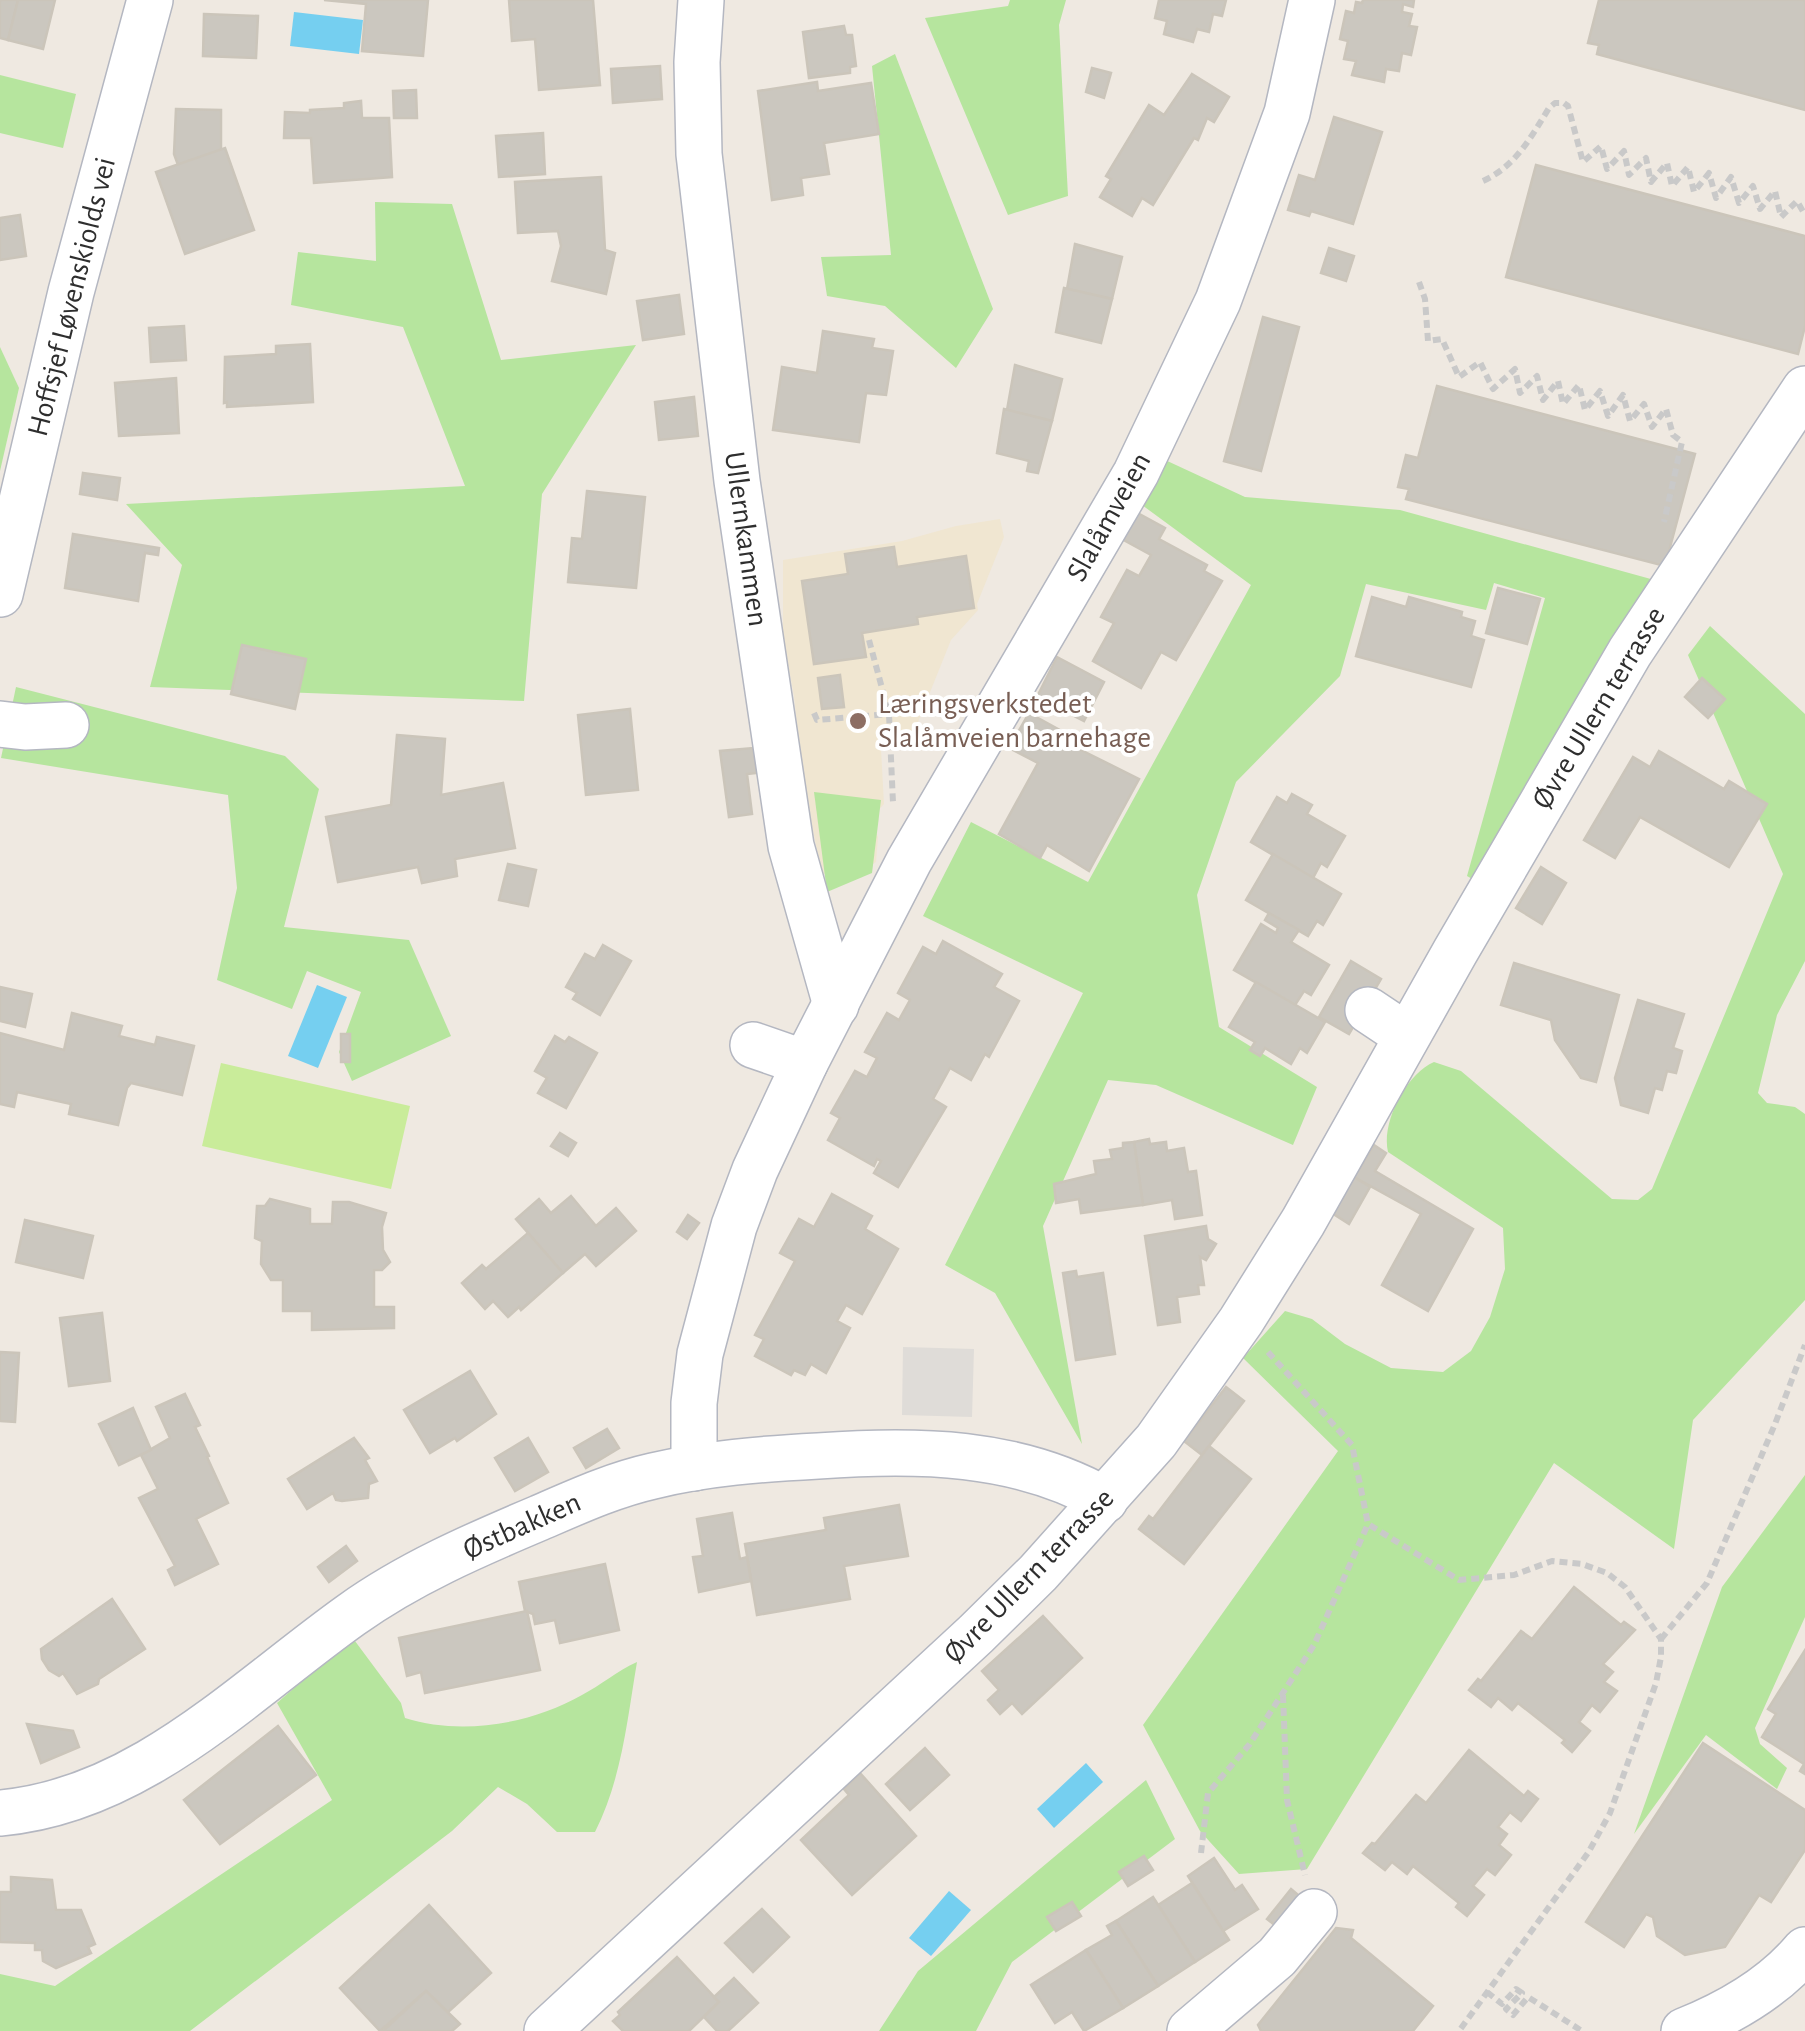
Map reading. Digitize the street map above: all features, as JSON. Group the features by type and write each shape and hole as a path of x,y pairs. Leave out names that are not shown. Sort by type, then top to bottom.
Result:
{"street":[{"name":"Hoffsjef Løvenskiolds vei","path":"0,594 71,292 150,0"},
{"name":"Ullernkammen","path":"701,0 697,62 699,154 737,481 791,846 836,1004"},
{"name":"Slalåmveien","path":"836,1004 909,861 1136,473 1194,353 1218,301 1287,113 1312,0"},
{"name":"Øvre Ullern terrasse","path":"547,2031 976,1634 1156,1441 1303,1222 1630,652 1805,389"},
{"path":"0,724 66,725"},
{"path":"694,1468 694,1402 700,1354 734,1226 755,1170 836,1004"},
{"path":"1368,1010 1408,1036"},
{"path":"753,1045 805,1063"},
{"name":"Østbakken","path":"0,1813 41,1808 74,1798 173,1747 353,1613 412,1577 483,1542 601,1492 650,1476 758,1458 866,1452 936,1454 998,1460 1037,1469 1072,1481 1105,1500"},
{"path":"1190,2031 1277,1958 1314,1912"},
{"path":"1684,2031 1747,1999 1805,1950"}],"path":[{"path":"1483,181 1501,173 1522,152 1549,108 1555,102 1564,102 1583,162 1601,146 1607,168 1624,151 1629,175 1646,158 1651,182 1668,163 1672,186 1688,167 1694,192 1709,173 1716,198 1732,177 1739,203 1753,186 1760,209 1776,192 1782,217 1797,201 1805,215"},
{"path":"1419,282 1425,299 1428,341 1442,339 1459,378 1480,362 1492,389 1515,368 1520,393 1537,376 1542,400 1558,380 1563,404 1580,385 1585,410 1600,391 1608,416 1623,394 1630,420 1644,404 1652,427 1666,409 1673,434 1682,442 1661,536"},
{"path":"869,640 888,714 892,748"},
{"path":"810,703 818,720 888,714"},
{"path":"1201,1853 1208,1793 1249,1746 1314,1645 1368,1524 1352,1445 1240,1321"},
{"path":"1661,1640 1706,1583 1776,1424 1805,1344"},
{"path":"1368,1524 1460,1580 1514,1575 1552,1561 1582,1564 1606,1573 1625,1587 1661,1640 1656,1682 1610,1813 1588,1853 1460,2031"},
{"path":"1282,1693 1287,1800 1314,1912"},
{"path":"1487,1992 1502,2004 1516,1988 1522,1993 1506,2010 1512,2015 1528,1998 1582,2031"}],"shaded area":[{"name":"Læringsverkstedet Slalåmveien barnehage","path":"1000,519 1004,537 978,610 951,640 908,747 881,749 884,804 872,823 878,837 876,862 855,876 829,878 821,871 802,775 783,638 783,560 902,541"},
{"path":"903,1347 974,1349 972,1417 902,1415"}],"green space":[{"path":"1010,0 1066,0 1059,25 1068,196 1008,215 925,18 1008,6"},
{"path":"895,54 993,309 956,368 885,306 827,296 821,257 891,255 872,66"},
{"path":"0,75 76,94 63,148 0,133"},
{"path":"375,202 452,204 501,360 636,345 542,494 524,701 150,687 182,565 126,504 465,486 403,327 291,305 298,252 376,261"},
{"path":"0,347 19,388 0,471"},
{"path":"1163,459 1245,497 1400,510 1658,581 1483,885 1467,876 1545,598 1494,583 1486,610 1366,584 1340,676 1236,782 1197,895 1219,1027 1317,1087 1293,1145 1156,1085 1108,1080 1043,1226 1082,1444 995,1293 945,1265 1083,993 923,916 971,822 1088,882 1251,585 1142,505"},
{"path":"1710,626 1805,714 1805,961 1777,1015 1758,1093 1767,1103 1795,1107 1805,1114 1805,1300 1693,1420 1674,1549 1554,1463 1307,1869 1239,1874 1200,1831 1143,1725 1338,1451 1243,1358 1285,1311 1312,1319 1345,1344 1391,1368 1443,1372 1471,1351 1490,1317 1505,1269 1503,1228 1388,1152 1388,1127 1398,1101 1414,1077 1434,1062 1461,1071 1612,1199 1638,1200 1652,1189 1783,874 1688,655"},
{"path":"16,687 285,756 319,789 284,927 409,940 451,1036 352,1081 339,1052 361,992 307,971 292,1009 217,980 237,888 228,795 1,758"},
{"path":"814,792 881,800 872,873 827,892"},
{"path":"221,1063 410,1106 391,1189 202,1146"},
{"path":"1805,1475 1805,1617 1755,1728 1760,1744 1787,1768 1777,1789 1706,1735 1634,1834 1722,1587"},
{"path":"352,1637 401,1703 405,1718 450,1726 496,1724 541,1713 582,1695 637,1662 618,1770 595,1832 557,1832 527,1804 498,1787 452,1831 190,2031 0,2031 0,1974 55,1986 332,1800 277,1703"},
{"path":"1146,1780 1175,1839 1012,1962 976,2031 879,2031 918,1971"}],"water":[{"path":"294,12 363,20 359,54 290,46"},
{"path":"317,985 347,997 318,1068 288,1056"},
{"path":"1086,1763 1103,1782 1054,1828 1037,1809"},
{"path":"949,1891 971,1910 931,1956 909,1938"}],"building":[{"path":"0,0 18,0 8,40 0,38"},
{"path":"18,0 55,0 43,49 8,40"},
{"path":"324,0 428,0 423,56 362,51 366,4"},
{"path":"509,0 593,0 600,85 539,90 535,39 512,41"},
{"path":"1159,0 1226,0 1222,16 1213,14 1209,32 1197,29 1193,42 1164,34 1167,21 1155,18"},
{"path":"1414,0 1413,7 1403,4 1402,12 1412,14 1409,26 1417,27 1411,55 1402,53 1399,71 1386,69 1384,82 1352,75 1356,61 1344,59 1348,41 1340,39 1346,11 1354,13 1356,2"},
{"path":"1599,0 1805,0 1805,110 1597,54 1599,45 1588,43"},
{"path":"204,14 258,16 256,58 203,56"},
{"path":"844,26 846,35 852,35 856,66 850,67 850,73 809,78 803,32"},
{"path":"660,66 662,99 613,103 611,69"},
{"path":"1092,68 1111,73 1104,98 1086,92"},
{"path":"1192,74 1229,97 1214,122 1207,118 1198,140 1194,138 1153,205 1142,198 1132,216 1100,197 1111,179 1106,176 1149,105 1164,115"},
{"path":"817,82 818,91 871,83 879,134 824,143 829,174 801,178 803,195 772,200 758,91"},
{"path":"416,90 417,118 394,118 393,91"},
{"path":"361,101 362,118 389,118 392,177 314,183 311,138 284,138 285,112 310,113"},
{"path":"176,109 221,110 221,150 178,165 174,154"},
{"path":"1334,117 1382,132 1353,224 1311,211 1309,216 1288,210 1299,175 1315,180"},
{"path":"543,133 545,174 499,177 496,136"},
{"path":"225,148 254,230 185,254 156,172"},
{"path":"1536,165 1805,236 1805,326 1798,354 1506,277"},
{"path":"601,177 605,250 615,253 606,294 552,281 561,246 558,231 518,233 515,182"},
{"path":"20,215 26,256 0,260 0,218"},
{"path":"1075,244 1122,257 1112,299 1067,289"},
{"path":"1329,248 1354,256 1346,281 1321,273"},
{"path":"1064,288 1112,299 1101,343 1056,332"},
{"path":"679,295 684,334 643,340 637,301"},
{"path":"1263,317 1299,327 1261,471 1224,461"},
{"path":"184,326 186,360 151,362 149,328"},
{"path":"823,331 874,339 872,348 893,351 886,395 866,393 859,442 773,430 782,367 817,373"},
{"path":"310,344 313,402 227,407 224,403 225,357 276,354 276,346"},
{"path":"1015,365 1062,379 1052,421 1007,410"},
{"path":"176,378 179,433 119,436 115,383"},
{"path":"1437,386 1695,454 1665,566 1406,499 1409,489 1398,487 1406,455 1418,458"},
{"path":"694,397 698,436 659,440 655,402"},
{"path":"1004,409 1052,421 1038,473 1027,471 1029,461 997,453"},
{"path":"83,473 120,478 117,500 80,494"},
{"path":"587,491 645,497 636,588 568,582 572,538 582,539"},
{"path":"1134,511 1165,528 1159,539 1207,565 1204,571 1222,581 1176,660 1161,652 1141,688 1093,661 1114,623 1101,617 1127,570 1139,576 1151,555 1120,538"},
{"path":"73,534 159,548 158,555 145,553 138,601 65,588"},
{"path":"894,547 897,567 966,556 974,608 917,617 918,624 862,633 866,657 814,664 802,581 848,574 845,554"},
{"path":"1498,588 1540,599 1527,644 1486,633"},
{"path":"1372,597 1406,607 1409,597 1462,612 1461,617 1475,621 1471,636 1484,640 1471,687 1356,656"},
{"path":"242,645 306,659 295,709 231,694"},
{"path":"1057,657 1104,682 1084,721 1037,697"},
{"path":"840,675 844,707 822,709 818,678"},
{"path":"1702,678 1725,699 1708,718 1685,697"},
{"path":"630,709 638,790 586,795 578,715"},
{"path":"1029,713 1067,734 1063,741 1139,779 1089,871 1047,845 1040,858 999,834 1038,763 1009,748"},
{"path":"397,735 445,739 441,795 503,783 515,848 455,859 457,876 422,883 418,867 338,882 326,817 391,805"},
{"path":"753,748 757,773 747,774 752,814 729,817 720,751"},
{"path":"1659,751 1724,789 1729,781 1767,804 1729,867 1640,817 1615,858 1584,840 1633,757 1650,767"},
{"path":"1292,794 1312,805 1307,814 1345,836 1327,867 1321,863 1313,878 1251,842 1277,797 1287,803"},
{"path":"1273,854 1341,894 1323,925 1317,921 1308,936 1246,900"},
{"path":"508,864 536,870 528,906 499,900"},
{"path":"1541,867 1566,883 1542,924 1516,908"},
{"path":"1269,913 1299,930 1291,942 1329,965 1311,995 1304,991 1295,1005 1234,970 1261,924 1276,933 1278,928 1265,920"},
{"path":"943,941 1002,974 994,987 1019,1001 989,1057 985,1054 971,1080 950,1068 933,1099 946,1107 898,1187 874,1173 881,1161 877,1159 874,1166 828,1140 840,1118 831,1113 855,1071 867,1077 877,1058 865,1052 887,1013 899,1020 910,1000 898,993 923,947 936,954"},
{"path":"603,945 631,961 600,1015 573,999 577,993 566,987 585,954 595,959"},
{"path":"1351,961 1381,979 1349,1034 1319,1017"},
{"path":"1514,963 1619,995 1596,1082 1581,1078 1555,1040 1551,1020 1501,1005"},
{"path":"1256,982 1325,1022 1307,1053 1300,1048 1291,1064 1265,1048 1260,1056 1250,1050 1255,1042 1229,1027"},
{"path":"0,987 32,994 25,1027 0,1021"},
{"path":"1638,1000 1684,1014 1673,1048 1682,1051 1676,1073 1667,1071 1662,1090 1655,1088 1648,1113 1621,1105 1615,1078"},
{"path":"72,1013 122,1026 119,1036 155,1045 157,1037 194,1046 182,1095 131,1083 118,1125 69,1114 71,1104 17,1092 14,1107 0,1104 0,1033 64,1050"},
{"path":"341,1034 350,1034 350,1062 341,1062"},
{"path":"555,1036 565,1042 569,1037 597,1053 566,1108 538,1093 547,1078 535,1071"},
{"path":"560,1133 576,1143 568,1156 551,1146"},
{"path":"1149,1139 1150,1144 1166,1142 1167,1151 1184,1148 1188,1172 1196,1171 1202,1215 1175,1219 1172,1200 1143,1205 1134,1142"},
{"path":"1134,1142 1143,1205 1081,1213 1079,1199 1056,1203 1054,1184 1096,1174 1094,1161 1112,1159 1110,1150"},
{"path":"1374,1145 1386,1153 1375,1171 1473,1229 1428,1311 1382,1285 1421,1214 1354,1177"},
{"path":"1354,1177 1370,1187 1349,1224 1332,1213"},
{"path":"832,1194 872,1216 865,1229 898,1249 862,1314 846,1305 837,1321 850,1328 826,1373 811,1364 805,1375 794,1370 791,1375 755,1356 764,1339 755,1335 795,1261 780,1253 799,1219 814,1227"},
{"path":"571,1196 596,1226 616,1208 636,1231 596,1266 585,1254 563,1273 516,1219 539,1199 551,1213"},
{"path":"270,1199 310,1209 310,1224 332,1224 333,1202 349,1202 386,1213 383,1250 390,1262 382,1270 374,1270 374,1307 394,1307 394,1328 312,1330 312,1311 283,1311 283,1280 271,1280 261,1264 262,1241 255,1238 257,1206 265,1206"},
{"path":"688,1215 699,1223 687,1239 677,1232"},
{"path":"25,1220 93,1236 83,1278 16,1262"},
{"path":"1206,1226 1208,1239 1216,1244 1206,1260 1200,1257 1204,1285 1198,1285 1199,1294 1177,1297 1180,1322 1158,1325 1145,1236"},
{"path":"528,1233 563,1273 508,1317 493,1301 485,1309 462,1283 482,1265 486,1269"},
{"path":"1076,1271 1077,1277 1103,1273 1115,1354 1076,1360 1063,1273"},
{"path":"102,1313 110,1381 69,1386 60,1318"},
{"path":"0,1352 19,1353 15,1422 0,1421"},
{"path":"470,1371 496,1414 457,1441 455,1438 430,1453 404,1410"},
{"path":"1226,1387 1244,1401 1202,1455 1184,1441"},
{"path":"185,1394 228,1503 196,1519 218,1564 175,1585 168,1570 175,1566 139,1498 158,1489 141,1455 170,1438 156,1407"},
{"path":"133,1408 151,1450 119,1465 99,1424"},
{"path":"607,1429 619,1448 586,1468 574,1448"},
{"path":"354,1438 369,1458 365,1460 377,1481 369,1484 368,1498 342,1501 336,1500 333,1493 307,1509 288,1479"},
{"path":"528,1438 548,1472 515,1491 495,1458"},
{"path":"1209,1446 1251,1479 1184,1564 1139,1529 1149,1516 1153,1519"},
{"path":"899,1505 908,1556 844,1566 850,1599 757,1615 745,1544 826,1530 824,1518"},
{"path":"732,1513 740,1559 747,1557 751,1581 699,1592 693,1557 703,1556 697,1519"},
{"path":"346,1546 357,1561 329,1582 318,1567"},
{"path":"605,1564 619,1630 560,1643 555,1620 535,1624 533,1614 525,1611 519,1582"},
{"path":"1574,1587 1621,1625 1624,1622 1635,1630 1603,1664 1613,1672 1604,1682 1617,1691 1600,1712 1592,1705 1579,1722 1590,1731 1572,1752 1562,1743 1565,1740 1518,1703 1512,1710 1498,1698 1491,1707 1469,1690 1478,1679 1481,1681 1521,1631 1532,1639"},
{"path":"112,1599 145,1649 99,1679 98,1684 77,1694 63,1673 59,1676 49,1670 41,1649"},
{"path":"527,1611 540,1670 425,1693 421,1672 407,1676 399,1638"},
{"path":"1043,1616 1082,1658 1022,1714 1012,1703 1000,1714 988,1700 999,1690 982,1671"},
{"path":"1805,1650 1805,1774 1800,1771 1804,1764 1762,1737 1776,1714 1768,1709"},
{"path":"27,1724 73,1731 79,1747 41,1763"},
{"path":"278,1726 316,1775 220,1844 184,1800"},
{"path":"1703,1743 1805,1810 1805,1850 1771,1902 1759,1895 1725,1947 1685,1955 1657,1936 1653,1917 1646,1914 1624,1947 1586,1922"},
{"path":"925,1748 949,1775 910,1810 886,1784"},
{"path":"1469,1750 1524,1796 1528,1791 1538,1799 1521,1821 1510,1812 1498,1827 1507,1834 1499,1845 1511,1855 1495,1875 1487,1869 1473,1886 1484,1895 1467,1916 1456,1907 1459,1903 1413,1866 1407,1874 1392,1862 1385,1870 1363,1853 1416,1795 1426,1803"},
{"path":"860,1773 916,1836 852,1895 801,1840 849,1795 844,1789"},
{"path":"1144,1856 1153,1870 1128,1886 1119,1872"},
{"path":"1214,1858 1235,1890 1242,1885 1258,1909 1223,1931 1188,1876"},
{"path":"11,1877 52,1880 56,1910 81,1910 95,1944 88,1947 91,1953 56,1968 43,1961 42,1950 35,1950 35,1943 0,1942 0,1892 11,1892"},
{"path":"1192,1883 1229,1940 1195,1962 1158,1905"},
{"path":"1291,1889 1310,1905 1287,1935 1267,1919"},
{"path":"1153,1897 1195,1962 1158,1986 1116,1921"},
{"path":"1072,1902 1081,1916 1056,1931 1047,1917"},
{"path":"429,1905 491,1973 447,2013 426,1991 380,2031 340,1988"},
{"path":"762,1909 789,1937 753,1972 725,1943"},
{"path":"1116,1921 1158,1986 1123,2008 1086,1950 1112,1935 1107,1926"},
{"path":"1336,1928 1353,1930 1351,1938 1433,2006 1413,2031 1261,2031 1258,2025"},
{"path":"1086,1950 1123,2008 1084,2031 1072,2012 1055,2023 1031,1985"},
{"path":"677,1957 719,2002 689,2031 623,2031 613,2021 620,2015 618,2012"},
{"path":"734,1978 758,2003 728,2031 717,2031 704,2017 719,2002 714,1997"},
{"path":"426,1991 460,2024 452,2031 383,2031"}],"place":[{"name":"Læringsverkstedet Slalåmveien barnehage","path":"858,721"}]}
